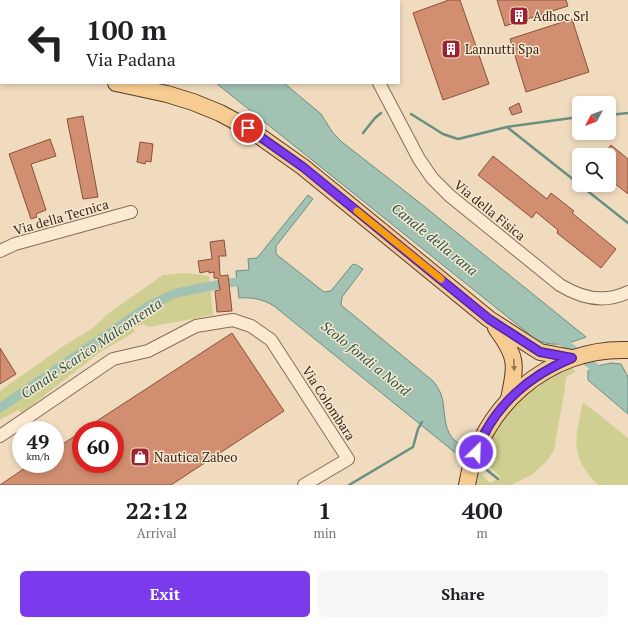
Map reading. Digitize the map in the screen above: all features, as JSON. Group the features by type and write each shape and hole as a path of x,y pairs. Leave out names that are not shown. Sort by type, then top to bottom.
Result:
{"main road":[{"path":"123,84 180,97 220,113 248,128 303,167 489,319 540,352 572,358"},
{"path":"489,319 507,343 513,356 514,372 509,399"},
{"path":"466,482 484,433 497,412 509,399 532,379 572,358 604,351 628,350"}],"street":[{"name":"Via della Fisica","path":"380,84 425,169 450,196 560,286 570,292 586,298 603,299 628,292"},
{"name":"Via della Tecnica","path":"0,250 15,244 131,212"},
{"name":"Via Colombara","path":"0,436 113,359 148,351 196,326 233,320 251,326 271,340 348,459 304,485"}],"green space":[{"path":"185,273 209,276 213,315 149,327 143,324 133,328 135,332 100,352 22,413 18,410 0,420 0,391 65,345 93,328 109,313 163,275"},
{"path":"573,368 575,372 566,377 554,450 547,461 533,474 511,485 476,485 480,473 490,483 501,477 483,461 490,439 506,416 535,386 554,375"},
{"path":"583,402 628,438 628,485 598,485 582,465 578,455 577,436"}],"water":[{"path":"217,84 285,84 321,114 333,133 342,142 586,337 573,342 560,344 542,342 535,339"},
{"path":"308,195 313,199 276,246 276,254 324,292 331,291 352,265 355,264 363,269 342,297 341,305 433,381 441,394 447,428 453,439 466,448 463,459 274,306 257,299 239,298 236,271 249,270 248,259 257,258"},
{"path":"612,363 621,364 628,377 628,414 588,380 588,371 596,366"}],"building":[{"name":"Lannutti Spa","path":"449,0 460,0 489,84 443,100 413,13"},
{"name":"Adhoc Srl","path":"497,0 566,0 568,6 505,26"},
{"path":"572,19 589,72 526,92 510,39"},
{"path":"519,103 522,112 512,115 509,108"},
{"path":"83,116 98,197 83,199 67,119"},
{"path":"50,139 56,156 31,164 46,210 36,214 37,217 31,219 9,154"},
{"path":"140,142 153,144 151,162 146,161 145,164 137,162"},
{"path":"616,149 628,159 628,194 616,185"},
{"path":"493,156 547,199 551,193 574,211 572,213 616,249 601,268 557,233 558,230 536,212 532,218 478,175"},
{"path":"224,240 226,256 219,256 220,276 228,275 232,311 217,312 215,291 220,290 218,278 214,278 214,272 209,273 209,271 200,273 198,261 212,259 210,242"},
{"path":"232,333 284,411 171,485 0,485 18,473 64,473 64,443 72,438 72,473 124,473 124,421 97,421"},
{"path":"0,348 16,374 0,384"}],"waterway":[{"path":"363,133 381,113"},
{"path":"616,114 628,113"},
{"path":"411,114 443,134 458,139 507,127 572,118"},
{"path":"507,127 572,178"},
{"path":"589,192 628,223"},
{"name":"Canale Scarico Malcontenta","path":"0,408 150,305 176,293 227,283 249,281"},
{"name":"Canale della rana","path":"556,336 604,375"},
{"path":"349,485 413,447 418,429 422,422"},
{"name":"Scolo fondi a Nord","path":"482,466 498,479"}],"slow traffic":[{"path":"357,211 441,279"}],"place":[{"name":"Adhoc Srl","path":"519,16"},
{"name":"Lannutti Spa","path":"451,49"},
{"name":"Nautica Zabeo","path":"140,457"}],"route":[{"path":"248,128 275,145 303,167 489,319 523,343 540,352 572,358 544,371 520,388 497,412 479,443 476,452"}]}
